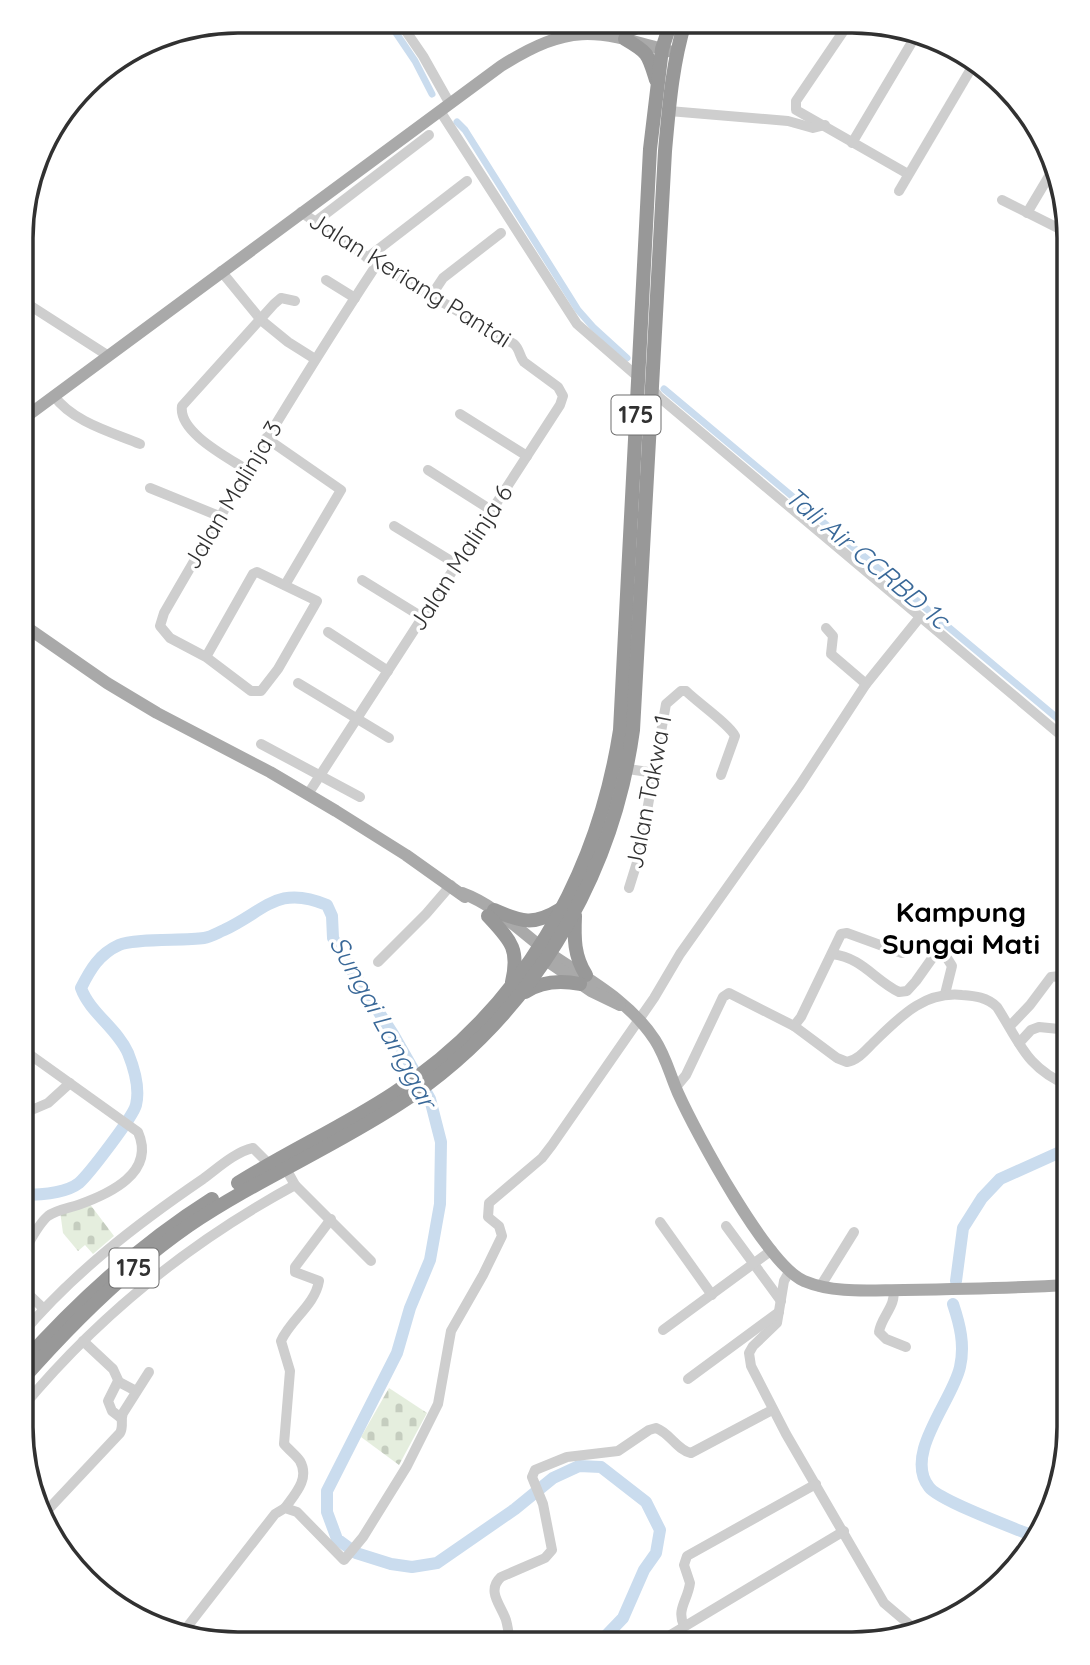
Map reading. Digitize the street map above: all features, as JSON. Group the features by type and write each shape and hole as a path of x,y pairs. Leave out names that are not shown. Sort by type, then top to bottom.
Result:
{"highway":[{"path":"629,33 626,35 645,51 650,60 657,85"},
{"name":"175","path":"33,1368 90,1307 148,1256 227,1201 375,1119 440,1067 480,1024 515,993 569,910 610,829 628,769 636,693 670,33"},
{"name":"175","path":"569,910 605,804 620,730 650,149 657,85 670,48 678,33"},
{"path":"569,910 583,980 551,982 515,993 513,945 491,913 528,921 569,910"},
{"name":"175","path":"33,1352 82,1300 141,1248 179,1220 270,1164 410,1089"}],"main road":[{"path":"33,412 362,168 382,162 413,139 445,107 529,49 564,33"},
{"path":"607,33 626,35 670,48"},
{"path":"33,634 157,713 308,794 457,889 474,897 543,953 583,980 612,994 639,1021 664,1054 691,1120 734,1194 789,1272 820,1287 837,1289 968,1290 1056,1286"}],"street":[{"path":"842,33 796,101 796,110 908,174"},
{"path":"407,34 423,56 445,107 577,324 638,377"},
{"path":"852,143 912,42"},
{"path":"899,191 970,71"},
{"path":"668,111 766,118 813,128 825,125"},
{"path":"413,139 429,135"},
{"path":"315,222 370,179 382,162"},
{"path":"362,168 370,179"},
{"path":"1027,213 1048,178"},
{"path":"367,258 467,181"},
{"path":"1002,200 1056,227"},
{"name":"Jalan Keriang Pantai","path":"301,212 367,258 508,339 519,348"},
{"path":"431,296 443,278 501,233"},
{"name":"Jalan Malinja 3","path":"285,585 317,601 278,669 261,691 251,691 206,657 170,638 160,626 164,614 219,516 314,359 377,264"},
{"path":"222,271 261,320 314,359"},
{"path":"326,280 355,298"},
{"path":"247,470 185,424 181,414 182,405 281,298 295,301"},
{"path":"33,307 107,355"},
{"name":"Jalan Malinja 6","path":"308,794 560,405 563,396 558,387 524,362 519,348"},
{"path":"651,387 659,397 1057,732"},
{"path":"54,396 60,404 88,422 140,444"},
{"path":"460,414 527,456"},
{"path":"206,657 253,574 257,572 285,585 341,490 266,438"},
{"path":"428,470 491,510"},
{"path":"150,488 219,516"},
{"path":"394,526 456,564"},
{"path":"362,580 422,618"},
{"path":"285,1508 297,1512 344,1560 363,1537 407,1466 438,1404 451,1331 502,1236 499,1226 488,1217 489,1203 542,1158 552,1145 639,1021 680,954 775,822 866,684 920,617"},
{"path":"826,628 833,636 831,654 866,684"},
{"path":"328,632 388,671"},
{"path":"298,683 389,738"},
{"name":"Jalan Takwa 1","path":"629,888 639,856 666,704 681,691 686,691 707,711 732,728 735,736 721,775"},
{"path":"261,744 360,797"},
{"path":"628,769 655,773"},
{"path":"378,962 426,914 457,889"},
{"path":"794,1026 802,1017 839,936 844,932 902,953"},
{"path":"832,954 856,960 877,979 903,992 916,981 933,957 940,954 953,966 945,994"},
{"path":"1010,1027 1030,1006 1051,977 1056,976"},
{"path":"676,1087 686,1075 726,995 733,994 794,1026 842,1061 851,1062 904,1013 930,998 945,994 978,997 989,1000 997,1007 1034,1066 1056,1079"},
{"path":"1019,1043 1031,1030 1039,1027 1056,1029"},
{"path":"33,1057 121,1119 134,1129 142,1140 142,1156 129,1179 101,1197 50,1214 33,1239"},
{"path":"33,1108 48,1103 70,1083"},
{"path":"33,1320 66,1286 113,1246 237,1155 253,1147 270,1164"},
{"path":"285,1167 295,1185 371,1261"},
{"path":"33,1396 83,1341 182,1255 219,1229 295,1185"},
{"path":"188,1626 275,1514 285,1508 302,1484 304,1471 299,1459 284,1444 290,1371 281,1341 314,1297 319,1285 319,1281 295,1272 295,1267 331,1219"},
{"path":"660,1222 712,1295"},
{"path":"726,1226 781,1301"},
{"path":"820,1287 855,1232"},
{"path":"663,1330 772,1250"},
{"path":"789,1272 784,1281 777,1323 750,1353 751,1366 772,1410 884,1603 908,1624"},
{"path":"893,1290 894,1302 881,1321 878,1332 886,1339 906,1347"},
{"path":"33,1298 43,1308"},
{"path":"688,1379 779,1312"},
{"path":"83,1341 113,1369 118,1381 135,1391"},
{"path":"50,1507 120,1433 121,1418 149,1372"},
{"path":"118,1381 108,1401 112,1411 121,1418"},
{"path":"508,1632 505,1617 497,1603 495,1586 501,1577 536,1563 551,1553 552,1546 543,1504 532,1477 535,1470 567,1457 618,1451 656,1428 665,1432 683,1451 691,1453 772,1410"},
{"path":"684,1626 680,1609 690,1583 684,1565 687,1556 816,1484"},
{"path":"674,1632 844,1531"}],"green space":[{"path":"89,1203 114,1236 93,1254 85,1245 78,1251 63,1233 60,1211"},
{"path":"389,1388 427,1413 399,1465 361,1437"}],"waterway":[{"name":"Tali Air CCRBD 1c","path":"397,34 432,94"},
{"name":"Tali Air CCRBD 1c","path":"457,122 465,130 578,310 627,358"},
{"name":"Tali Air CCRBD 1c","path":"664,389 1057,718"},
{"name":"Sungai Langgar","path":"33,1194 59,1192 79,1183 110,1145 136,1105 137,1085 128,1053 81,988 101,958 126,943 209,937 283,899 296,897 327,905 332,916 333,938 430,1099 441,1142 440,1204 430,1260 410,1308 397,1353 327,1491 327,1512 337,1539 356,1553 391,1564 412,1567 437,1563 515,1509 553,1478 579,1466 601,1467 646,1502 660,1530 656,1553 644,1570 623,1618 610,1632"},
{"path":"956,1281 963,1228 982,1198 1000,1179 1056,1154"},
{"path":"953,1304 961,1335 960,1367 926,1443 922,1459 923,1474 935,1493 1027,1533"}],"district":[{"name":"Kampung Sungai Mati","path":"961,928"}]}
